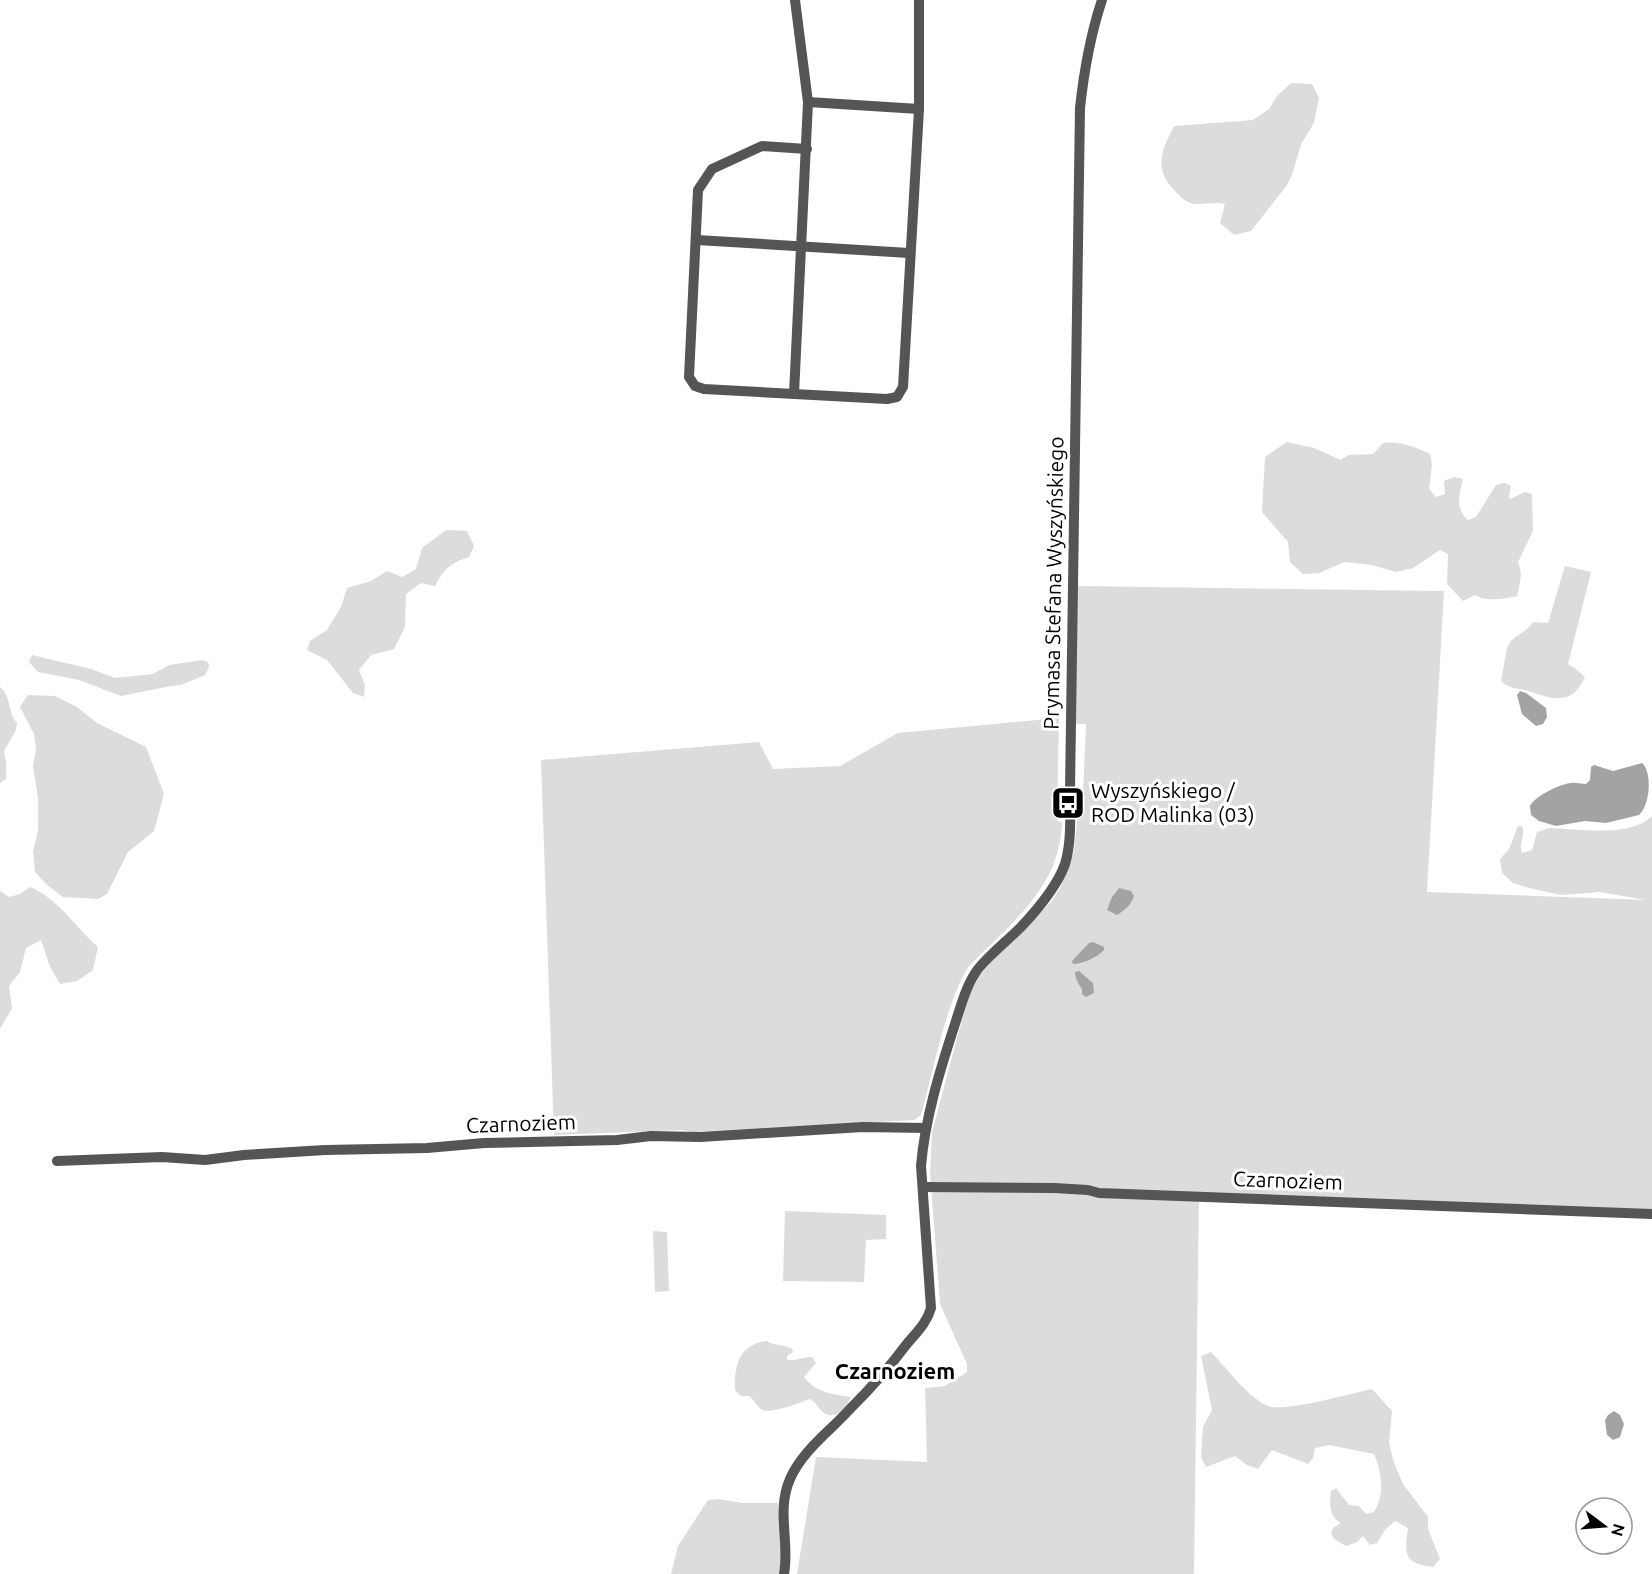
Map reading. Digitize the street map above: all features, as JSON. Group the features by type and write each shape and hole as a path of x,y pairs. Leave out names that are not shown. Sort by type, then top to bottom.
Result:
{"street":[{"path":"794,394 808,102 795,0"},
{"path":"807,149 762,146 712,169 698,189 689,377 694,386 704,389 887,399 897,397 903,387 919,109 920,0"},
{"name":"Prymasa Stefana Wyszyńskiego","path":"926,1128 942,1065 971,981 978,969 1021,927 1046,898 1061,873 1067,850 1071,767 1080,108 1084,65 1092,28 1102,0"},
{"path":"808,102 919,109"},
{"path":"697,240 909,252"},
{"name":"Czarnoziem","path":"57,1161 162,1157 205,1160 326,1150 617,1140 651,1136 700,1137 863,1127 926,1128"},
{"path":"784,1574 786,1557 782,1518 786,1487 792,1474 813,1445 849,1411 928,1319 931,1296 921,1166 926,1128"},
{"name":"Czarnoziem","path":"923,1187 1054,1188 1099,1193 1211,1198 1652,1214"}],"shaded area":[{"path":"1291,83 1312,84 1319,98 1314,123 1301,144 1287,185 1251,231 1234,235 1220,223 1225,204 1188,202 1167,182 1162,166 1166,143 1174,126 1253,120 1269,109 1277,96"},
{"path":"1287,442 1314,448 1341,460 1348,455 1373,454 1383,443 1402,444 1424,451 1430,454 1432,464 1429,489 1436,497 1445,494 1444,481 1454,477 1463,479 1459,495 1460,506 1468,520 1476,517 1496,485 1505,483 1511,486 1510,499 1525,492 1532,494 1533,531 1518,562 1521,574 1517,596 1490,599 1475,595 1463,601 1447,584 1448,554 1440,550 1413,568 1396,572 1372,565 1344,562 1319,573 1303,574 1290,562 1288,542 1262,512 1265,457"},
{"path":"446,530 467,531 474,546 469,557 448,567 435,586 421,583 406,594 405,627 394,649 371,655 359,670 365,685 364,697 353,693 327,660 307,650 310,641 327,630 341,607 347,588 371,581 387,571 402,577 416,569 422,548"},
{"path":"1565,566 1591,572 1568,664 1585,677 1574,693 1561,698 1507,686 1501,681 1509,644 1533,622 1548,623"},
{"path":"1077,586 1444,591 1427,892 1646,900 1600,892 1561,895 1533,889 1513,883 1502,873 1500,859 1509,849 1518,826 1522,826 1523,829 1522,853 1532,850 1537,832 1549,828 1618,830 1642,823 1652,816 1652,1211 1199,1194 1194,1574 797,1574 816,1457 927,1462 925,1388 945,1386 967,1372 967,1364 940,1304 930,1173 932,1132 970,993 981,974 1002,950 1051,902 1060,888 1074,851 1080,795 1083,794 1086,724 1075,724"},
{"path":"32,655 91,669 115,678 153,674 169,665 203,660 208,662 209,667 205,675 181,685 121,696 79,680 38,672 29,662"},
{"path":"0,687 6,695 17,723 16,730 4,751 6,779 0,783"},
{"path":"1520,691 1546,708 1547,717 1543,724 1536,726 1522,714 1517,695"},
{"path":"28,695 55,696 77,707 97,723 146,747 164,794 154,831 128,852 107,894 98,899 63,897 35,872 33,852 38,830 38,798 33,766 36,750 34,734 20,707"},
{"path":"1059,718 1057,821 1062,822 1053,866 1031,902 969,966 961,981 941,1038 921,1115 914,1120 692,1132 682,1130 554,1135 541,760 759,742 773,769 840,766 898,733"},
{"path":"1642,763 1649,780 1649,788 1646,803 1639,815 1606,823 1585,821 1556,826 1539,821 1531,815 1530,806 1548,791 1566,784 1586,784 1590,780 1591,767 1594,765 1613,771"},
{"path":"30,887 41,892 58,906 98,947 93,970 77,981 60,984 50,967 41,940 26,948 20,972 9,986 12,1008 0,1029 0,891 9,897 20,894"},
{"path":"1119,888 1131,891 1134,896 1127,907 1117,915 1107,910 1112,897"},
{"path":"1093,942 1104,947 1104,950 1090,960 1073,964 1072,961 1089,943"},
{"path":"1079,971 1093,983 1094,993 1086,997 1082,994 1076,977 1075,972"},
{"path":"785,1211 886,1215 886,1239 866,1240 864,1282 783,1281"},
{"path":"653,1231 667,1232 669,1291 655,1292"},
{"path":"766,1341 792,1349 793,1352 787,1356 787,1360 812,1357 816,1363 804,1377 819,1390 851,1397 844,1409 837,1414 829,1415 809,1399 786,1408 766,1411 760,1409 749,1396 741,1396 735,1390 737,1365 740,1358 750,1347"},
{"path":"1211,1352 1248,1392 1272,1407 1306,1404 1372,1389 1392,1411 1389,1442 1393,1460 1403,1484 1428,1517 1428,1529 1440,1559 1433,1567 1423,1566 1411,1560 1406,1545 1408,1528 1395,1521 1385,1530 1377,1543 1370,1545 1363,1536 1357,1542 1346,1546 1334,1539 1331,1533 1333,1528 1341,1523 1332,1513 1331,1491 1336,1488 1349,1505 1359,1506 1366,1514 1374,1512 1380,1498 1381,1483 1374,1454 1329,1445 1315,1448 1313,1458 1308,1464 1272,1450 1258,1469 1247,1465 1235,1456 1206,1467 1201,1457 1203,1427 1212,1410 1201,1356"},
{"path":"1614,1411 1620,1415 1624,1424 1620,1437 1613,1440 1607,1435 1605,1420"},
{"path":"719,1499 743,1503 778,1503 783,1559 780,1574 671,1574 678,1546 708,1500"}],"place":[{"name":"Wyszyńskiego / ROD Malinka (03)","path":"1068,803"}],"district":[{"name":"Czarnoziem","path":"895,1371"}]}
